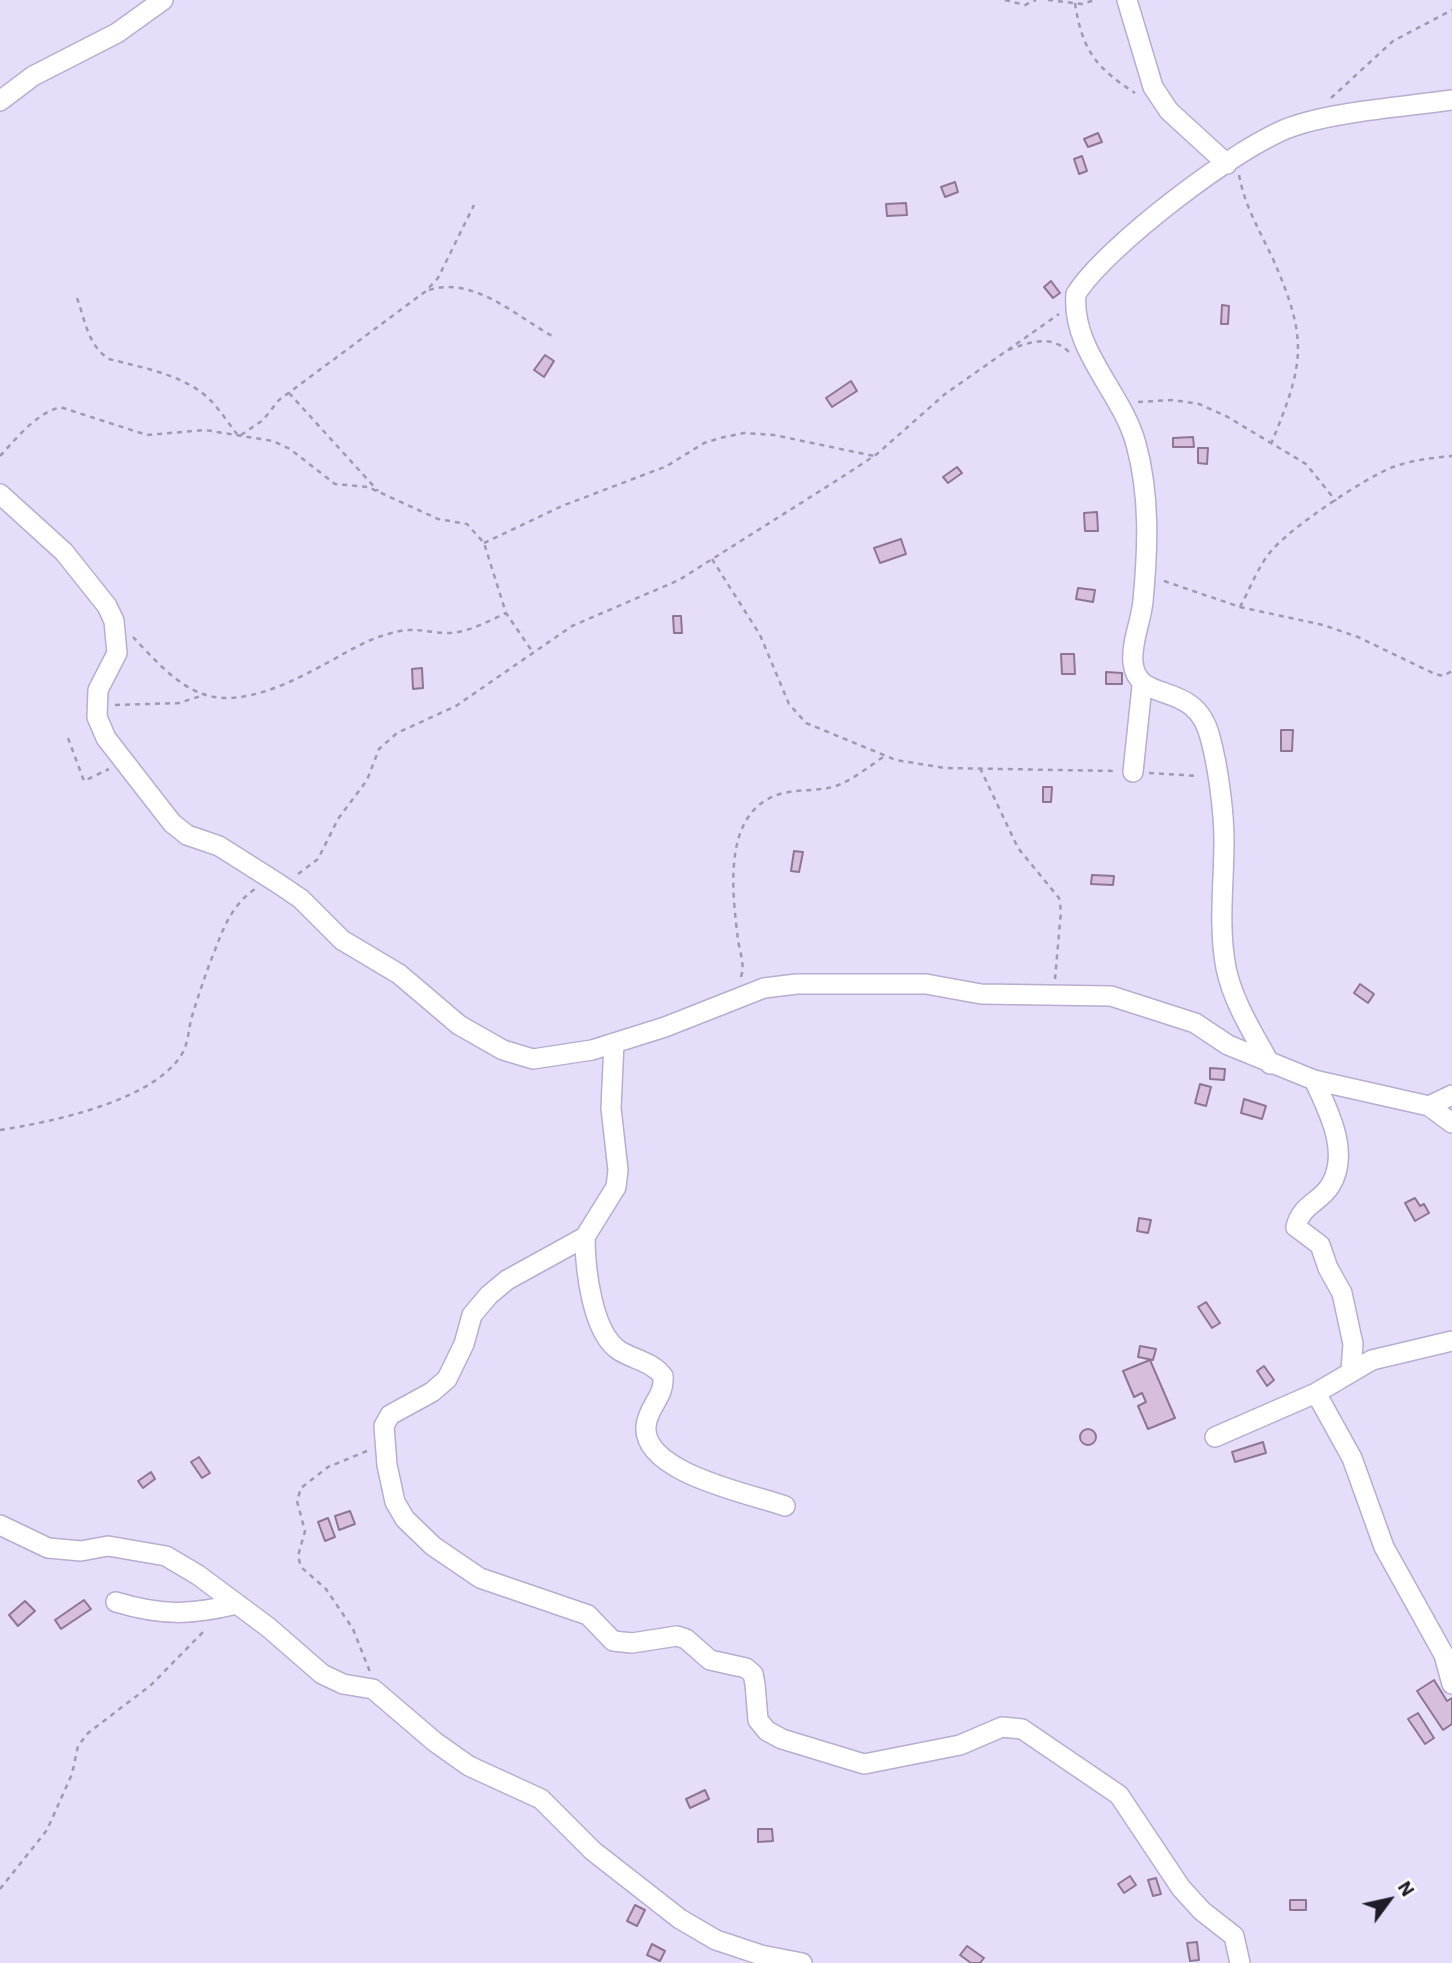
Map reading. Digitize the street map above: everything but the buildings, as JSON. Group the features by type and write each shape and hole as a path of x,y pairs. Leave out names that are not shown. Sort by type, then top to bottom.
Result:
{"street":[{"path":"0,102 33,76 117,33 163,0"},
{"path":"1127,0 1153,87 1169,111 1232,161"},
{"path":"1270,1063 1241,1011 1227,971 1221,916 1224,838 1210,735 1199,714 1187,700 1142,686 1135,676 1133,659 1143,603 1147,493 1136,441 1079,329 1076,294 1080,286 1132,233 1232,161 1293,126 1452,100"},
{"path":"0,494 64,552 90,581 114,621 117,653 103,677 96,704 97,717 106,738 178,830 219,845 301,899 342,940 399,974 459,1026 503,1049 533,1059 614,1043 665,1027 732,999 775,987 926,984 981,993 1051,996 1074,993 1111,996 1158,1008 1195,1023 1228,1045 1270,1063 1314,1080 1429,1106 1452,1123"},
{"path":"1133,772 1142,686"},
{"path":"614,1043 611,1108 618,1170 616,1187 585,1237 508,1280 488,1296 472,1315 464,1344 447,1379 432,1392 390,1415 384,1426 394,1502 414,1530 480,1578 587,1615 613,1641 632,1643 677,1636 686,1639 710,1660 746,1668 752,1674 755,1684 758,1720 767,1731 782,1739 864,1763 960,1745 1002,1727 1022,1729 1119,1796 1181,1888 1202,1911 1234,1936 1240,1963"},
{"path":"1314,1080 1334,1128 1338,1154 1330,1186 1301,1212 1296,1227 1320,1245 1328,1268 1342,1293 1353,1344 1351,1370"},
{"path":"1429,1106 1452,1095"},
{"path":"585,1237 585,1261 590,1286 606,1336 618,1350 656,1367 663,1376 661,1396 649,1415 646,1427 655,1452 692,1476 785,1506"},
{"path":"1215,1437 1315,1393 1351,1370 1382,1357 1452,1341"},
{"path":"1315,1393 1352,1458 1384,1547 1444,1655 1452,1684"},
{"path":"0,1525 48,1548 81,1551 108,1546 166,1556 323,1674 343,1684 373,1689 435,1742 469,1766 541,1799 593,1851 680,1919 716,1940 761,1955 802,1963"},
{"path":"116,1602 156,1614 173,1615 231,1606"}],"path":[{"path":"1005,0 1025,5 1036,0"},
{"path":"1048,0 1075,4 1095,0"},
{"path":"1075,4 1079,26 1089,53 1110,77 1144,98"},
{"path":"1310,123 1353,75 1393,41 1452,10"},
{"path":"1232,161 1251,218 1273,260 1300,334 1297,375 1271,444"},
{"path":"239,435 262,420 289,393 426,291 438,278 474,205"},
{"path":"426,291 453,285 465,288 491,299 552,336"},
{"path":"77,298 91,339 101,354 108,359 174,377 194,388 213,403 239,435"},
{"path":"0,1130 89,1111 132,1091 173,1064 187,1041 206,972 224,927 243,898 305,870 318,859 338,819 367,780 379,749 397,733 456,706 572,625 679,580 711,557 874,456 945,394 1052,317 1075,306"},
{"path":"1004,352 1045,340 1061,344 1076,358"},
{"path":"289,393 381,495"},
{"path":"1128,423 1132,408 1138,402 1173,401 1199,404 1226,416 1306,464 1336,502"},
{"path":"0,456 47,411 60,407 147,435 205,430 273,441 290,449 335,484 368,487 438,519 467,524 484,543 506,613 532,651"},
{"path":"484,543 562,506 667,466 704,443 720,438 744,433 774,435 874,456"},
{"path":"1240,607 1272,550 1336,502 1394,467 1423,459 1452,456"},
{"path":"711,557 760,635 789,704 806,723 830,735 885,756 945,768 1133,772 1216,777"},
{"path":"1144,574 1240,607 1323,625 1443,676 1452,671"},
{"path":"96,704 156,705 204,695 239,696 272,688 387,634 422,628 448,634 506,613"},
{"path":"114,621 186,686 204,695"},
{"path":"68,738 84,781 101,774 123,758"},
{"path":"732,999 744,966 738,944 733,873 745,818 768,798 791,791 831,788 885,756"},
{"path":"981,768 1018,848 1059,898 1061,911 1056,975 1051,996"},
{"path":"373,1689 367,1658 353,1629 326,1589 301,1567 298,1556 305,1531 297,1500 301,1488 308,1480 328,1468 363,1454 384,1426"},
{"path":"0,1889 47,1830 72,1774 78,1746 88,1733 151,1685 231,1606"}]}
